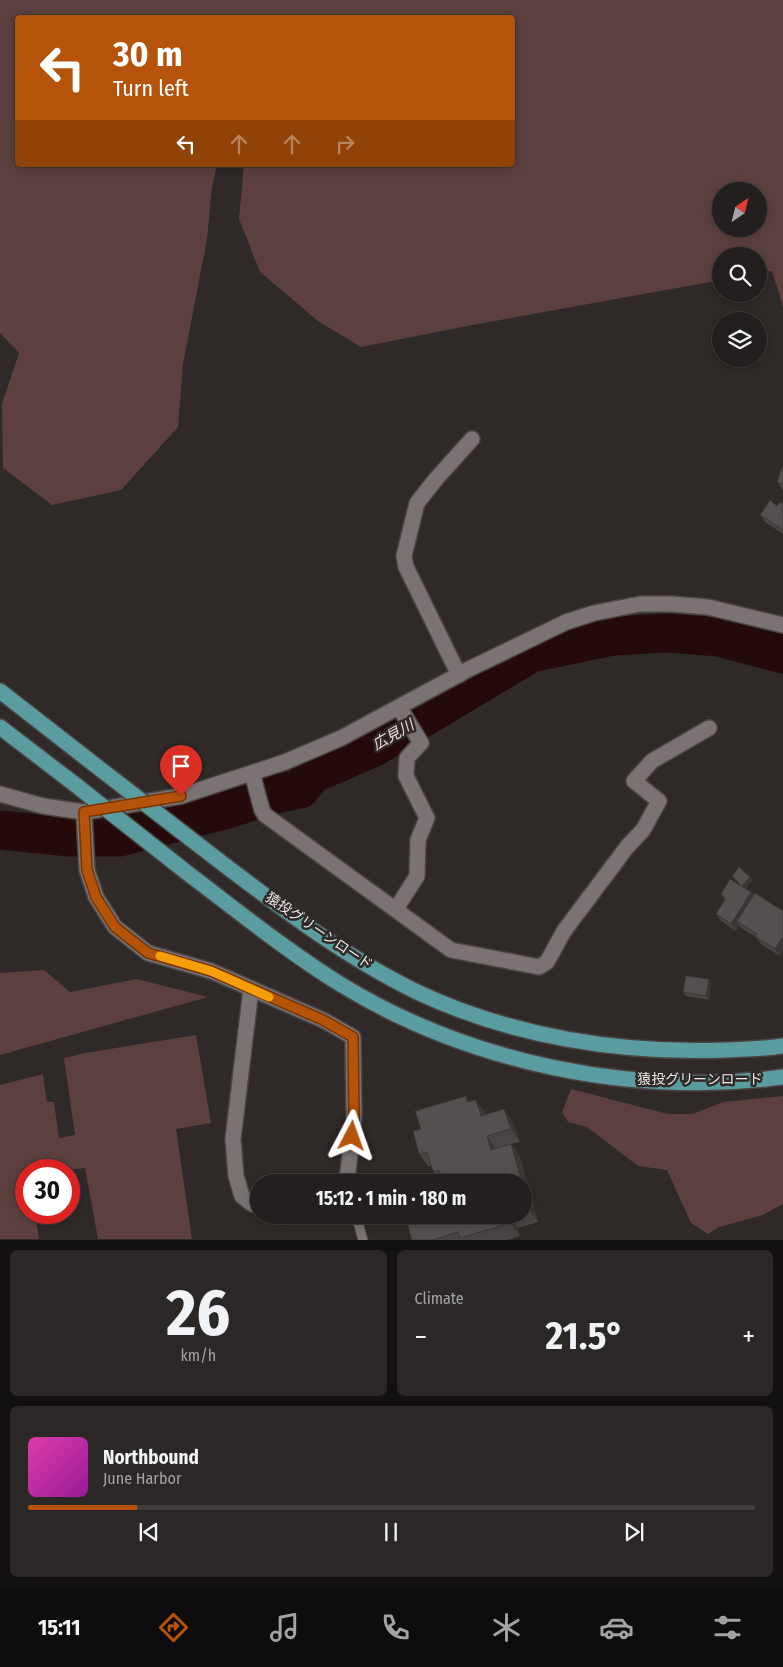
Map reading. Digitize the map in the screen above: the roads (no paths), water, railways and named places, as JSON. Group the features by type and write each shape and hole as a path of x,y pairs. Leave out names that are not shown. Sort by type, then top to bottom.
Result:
{"main road":[{"name":"猿投グリーンロード","path":"0,692 292,916 349,954 417,992 483,1018 552,1037 630,1049 702,1051 783,1046"},
{"name":"猿投グリーンロード","path":"0,727 277,941 340,984 408,1020 482,1048 548,1066 625,1079 697,1082 783,1078"}],"street":[{"path":"459,675 437,626 406,567 404,556 418,503 436,479 472,439"},
{"path":"0,794 85,819 181,796 285,762 342,738 459,675 566,622 589,614 640,604 672,604 708,608 783,625"},
{"path":"396,909 416,876 418,840 427,818 406,776 407,758 421,742 399,708"},
{"path":"253,773 262,810 265,815 451,950 539,967 547,962 564,931 627,847 643,830 659,801 634,781 652,761 709,728"},
{"path":"85,819 87,870 96,897 115,927 148,953 211,971 323,1020 353,1037 354,1118 348,1174"},
{"path":"250,1202 242,1196 236,1176 233,1139 251,989"}],"lane":[{"path":"359,1224 363,1240"}],"waterway":[{"name":"広見川","path":"0,830 69,837 119,837 231,808 271,795 300,789 312,774 374,747 531,653 613,636 668,633 719,637 783,654"}]}
